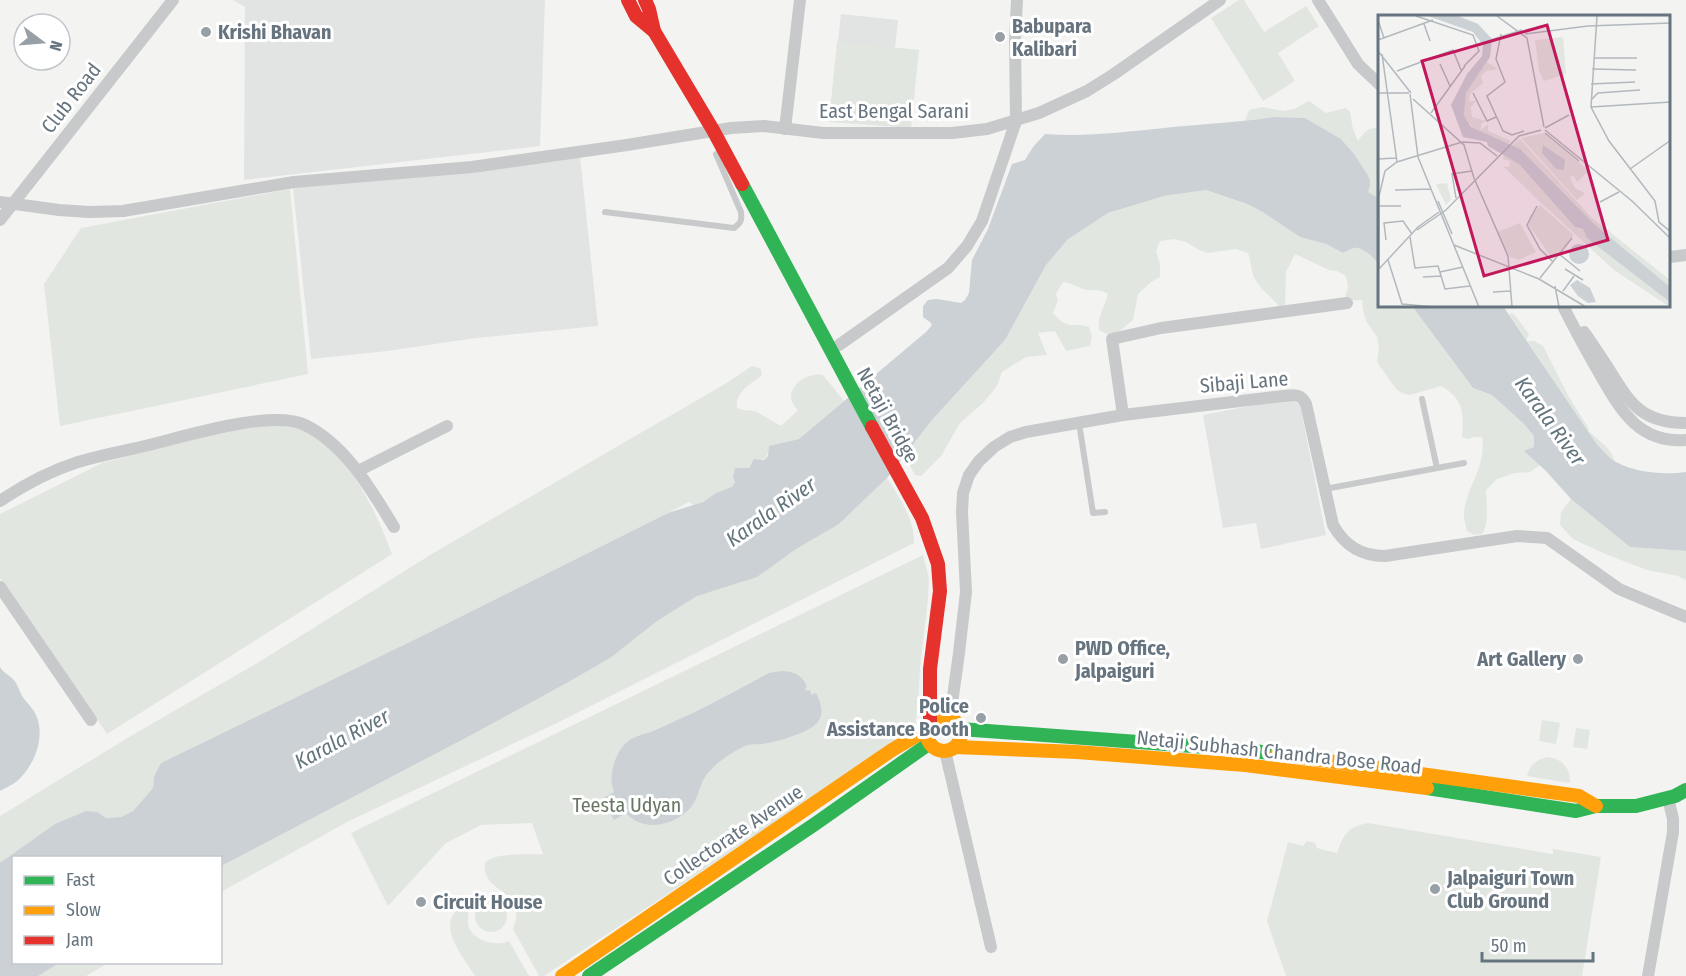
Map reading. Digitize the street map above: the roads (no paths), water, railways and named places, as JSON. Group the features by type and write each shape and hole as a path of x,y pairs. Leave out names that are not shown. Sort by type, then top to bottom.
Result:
{"street":[{"name":"Club Road","path":"0,220 6,203 173,0"},
{"path":"628,0 636,16 654,31"},
{"path":"645,0 654,31"},
{"path":"785,129 800,0"},
{"path":"838,345 948,268 967,246 982,221 1016,120 1017,0"},
{"name":"East Bengal Sarani","path":"6,203 89,212 123,211 293,182 472,167 731,128 764,126 823,133 951,133 987,129 1039,113 1087,91 1220,0"},
{"path":"1318,0 1358,64 1378,80"},
{"name":"Netaji Bridge","path":"654,31 713,130 810,326 837,362 905,486"},
{"path":"1671,257 1686,255"},
{"path":"1123,415 1112,339 1161,328 1347,303"},
{"path":"1566,308 1629,401 1655,419 1686,423"},
{"path":"1566,308 1578,336 1616,403 1629,420 1658,437 1686,440"},
{"name":"Sibaji Lane","path":"935,727 964,611 962,512 963,493 969,475 979,461 994,447 1010,437 1026,432 1123,415 1298,396 1305,400 1330,516 1337,533 1349,546 1366,554 1385,556 1517,536 1547,538 1619,589 1686,617"},
{"path":"0,501 25,484 76,463 232,425 292,420 306,425 339,450 358,471 394,527"},
{"path":"358,471 447,426"},
{"path":"905,486 922,518 927,545 939,567 939,604 930,669 935,727 939,750 950,749 960,739 958,724 935,727"},
{"path":"905,486 940,540 951,581 950,615 935,727"},
{"path":"0,589 91,720"},
{"name":"Collectorate Avenue","path":"562,976 688,890 775,826 892,750 935,727"},
{"name":"Collectorate Avenue","path":"589,976 815,824 935,727"},
{"name":"Netaji Subhash Chandra Bose Road","path":"960,729 1247,750 1522,783 1573,791 1596,806"},
{"path":"950,749 990,947"},
{"name":"Netaji Subhash Chandra Bose Road","path":"950,749 1077,752 1245,765 1453,791 1576,811 1596,806 1636,806 1668,798 1686,790"},
{"path":"1648,976 1673,832 1673,819 1668,798"},
{"path":"688,890 697,903"}],"lane":[{"path":"605,212 727,228 739,225 742,220 741,212 711,142 713,130"},
{"path":"1422,399 1437,468"},
{"path":"1078,422 1093,513 1105,512"},
{"path":"1324,489 1464,463"}],"water":[{"name":"Karala River","path":"1274,117 1305,118 1341,139 1367,174 1370,180 1368,192 1378,198 1378,264 1361,249 1354,248 1343,253 1326,244 1300,237 1247,204 1206,190 1164,196 1108,213 1068,239 1046,265 1005,340 932,420 887,478 839,524 796,549 757,577 697,596 657,621 610,658 570,681 222,865 222,856 12,856 12,964 57,964 38,976 0,976 0,863 55,824 86,811 97,812 106,818 121,817 133,811 153,788 154,776 161,763 668,513 703,502 716,493 732,487 735,482 733,478 735,468 749,468 754,459 764,460 768,456 769,446 799,439 926,332 932,325 923,317 923,306 928,300 937,299 961,303 965,300 969,293 972,260 988,229 1012,164 1025,160 1045,134 1104,134"},
{"name":"Karala River","path":"1413,308 1504,308 1596,443 1611,458 1624,466 1642,471 1686,472 1686,551 1630,547 1571,499 1524,451 1534,447 1534,436 1524,424 1492,395 1473,388"},
{"path":"0,667 14,681 35,712 40,733 33,760 28,768 16,782 0,791"},
{"path":"781,671 797,674 803,679 807,687 806,691 810,690 811,695 816,693 822,712 813,727 790,737 748,745 728,755 707,774 694,803 680,817 652,825 634,820 626,813 614,820 602,799 614,792 613,767 617,755 627,742 691,714 769,673"}],"place":[{"name":"Krishi Bhavan","path":"206,32"},
{"name":"Babupara Kalibari","path":"1000,37"},
{"name":"PWD Office, Jalpaiguri","path":"1063,659"},
{"name":"Art Gallery","path":"1578,659"},
{"name":"Police Assistance Booth","path":"981,718"},
{"name":"Jalpaiguri Town Club Ground","path":"1435,889"},
{"name":"Circuit House","path":"421,902"}],"park label":[{"name":"Teesta Udyan","path":"627,805"}]}
